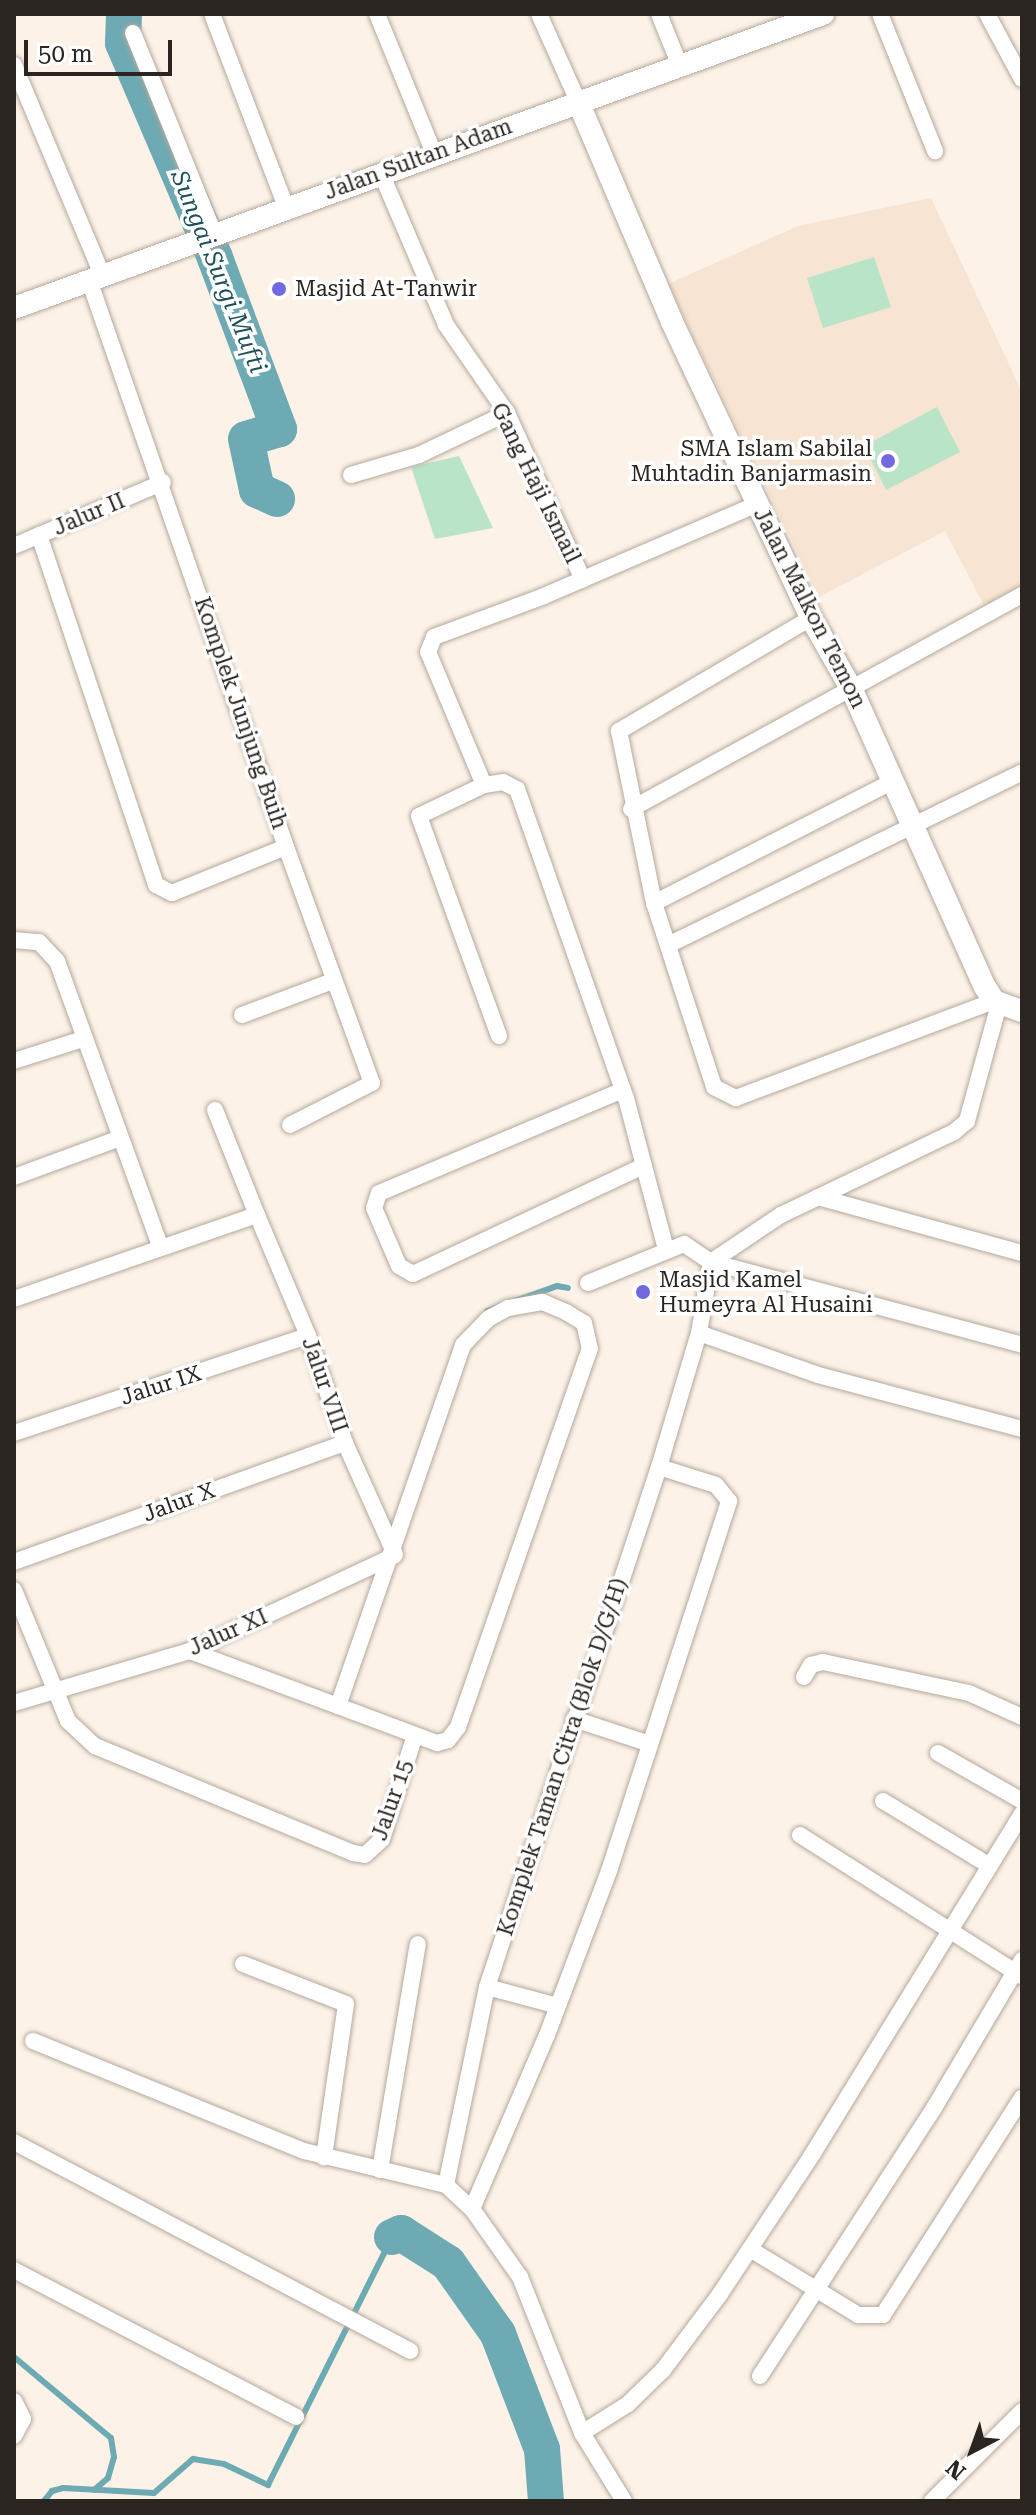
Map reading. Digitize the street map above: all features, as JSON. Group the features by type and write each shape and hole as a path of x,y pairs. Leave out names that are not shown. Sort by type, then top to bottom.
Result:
{"street":[{"path":"212,14 286,207"},
{"path":"377,14 434,154"},
{"path":"539,14 577,99"},
{"path":"659,14 680,66"},
{"name":"Jalan Sultan Adam","path":"14,308 577,99 680,66 823,14"},
{"path":"880,14 935,151"},
{"path":"987,14 1022,79"},
{"path":"133,33 206,236"},
{"name":"Komplek Junjung Buih","path":"14,65 96,277 286,847 172,893 156,885 39,535"},
{"name":"Jalan Malkon Temon","path":"577,99 672,322 811,618 852,690 997,1002"},
{"name":"Gang Haji Ismail","path":"381,173 446,325 507,413 583,580"},
{"path":"351,475 419,455 507,413"},
{"name":"Jalur II","path":"14,546 163,482"},
{"path":"484,785 429,644 758,504"},
{"path":"631,809 1022,595"},
{"path":"811,618 619,731 631,809 654,903 714,1087 729,1098 997,1002 1022,1011"},
{"path":"668,945 1022,772"},
{"path":"654,903 893,781"},
{"path":"499,1036 419,816 484,785 503,782 517,789 623,1090 666,1249"},
{"path":"286,847 372,1083 290,1125"},
{"path":"14,939 50,949 161,1248"},
{"path":"242,1015 333,981"},
{"path":"711,1262 818,1197 954,1132 967,1121 997,1002"},
{"path":"14,1061 83,1039"},
{"path":"623,1090 379,1193 374,1208 399,1266 413,1274 644,1166"},
{"name":"Jalur VIII","path":"215,1110 308,1336 345,1443 395,1555"},
{"path":"14,1177 118,1139"},
{"path":"818,1197 1022,1253"},
{"path":"14,1299 257,1215"},
{"path":"588,1283 684,1244 711,1262 1022,1345"},
{"name":"Komplek Taman Citra (Blok D/G/H)","path":"453,2191 487,1987 659,1467 699,1333 711,1262"},
{"name":"Jalur 15","path":"54,1690 68,1721 95,1746 365,1855 382,1839 415,1735 437,1743 448,1740 458,1727 590,1349 584,1323 542,1302 508,1308 475,1330 463,1345 443,1394 395,1555"},
{"path":"699,1333 818,1375 1022,1429"},
{"name":"Jalur IX","path":"14,1433 308,1336"},
{"name":"Jalur X","path":"14,1562 345,1443"},
{"path":"476,2201 558,2006 650,1744 729,1501 716,1485 659,1467"},
{"path":"338,1706 395,1555"},
{"name":"Jalur XI","path":"14,1703 190,1651 395,1555"},
{"path":"14,1590 54,1690"},
{"path":"190,1651 415,1735"},
{"path":"804,1677 811,1665 823,1662 969,1693 1022,1717"},
{"path":"574,1719 650,1744"},
{"path":"938,1753 1022,1801"},
{"path":"883,1801 990,1866"},
{"path":"582,2433 628,2404 663,2370 750,2249 951,1932 1022,1813"},
{"path":"760,2376 934,2108 1019,1970 951,1932 800,1835"},
{"path":"380,2170 418,1944"},
{"path":"243,1964 346,2004 324,2157"},
{"path":"487,1987 558,2006"},
{"path":"33,2041 144,2090 324,2157 453,2191 476,2201 520,2277 582,2433 624,2501"},
{"path":"750,2249 858,2315 883,2315 1022,2098"},
{"path":"14,2142 410,2351"},
{"path":"14,2270 296,2417"},
{"path":"14,2401 23,2419 14,2436"},
{"path":"932,2501 1022,2411"}],"shaded area":[{"name":"SMA Islam Sabilal Muhtadin Banjarmasin","path":"931,198 1022,392 1022,590 987,611 945,531 819,597 668,284 798,226"}],"green space":[{"path":"874,257 891,307 823,328 807,278"},
{"path":"937,407 960,452 886,490 864,446"},
{"path":"459,456 493,528 435,539 411,467"}],"waterway":[{"name":"Sungai Surgi Mufti","path":"124,14 123,43 215,258 279,429 246,439 257,490 277,499"},
{"path":"487,1311 557,1286 568,1288"},
{"path":"392,2237 401,2233 448,2263 498,2334 542,2449 546,2501"},
{"path":"44,2501 52,2491 63,2488 154,2493 193,2459 224,2464 268,2485 392,2237"},
{"path":"14,2357 111,2438 114,2457 108,2478 94,2490"}],"place":[{"name":"Masjid At-Tanwir","path":"279,289"},
{"name":"SMA Islam Sabilal Muhtadin Banjarmasin","path":"888,461"},
{"name":"Masjid Kamel Humeyra Al Husaini","path":"643,1292"}]}
